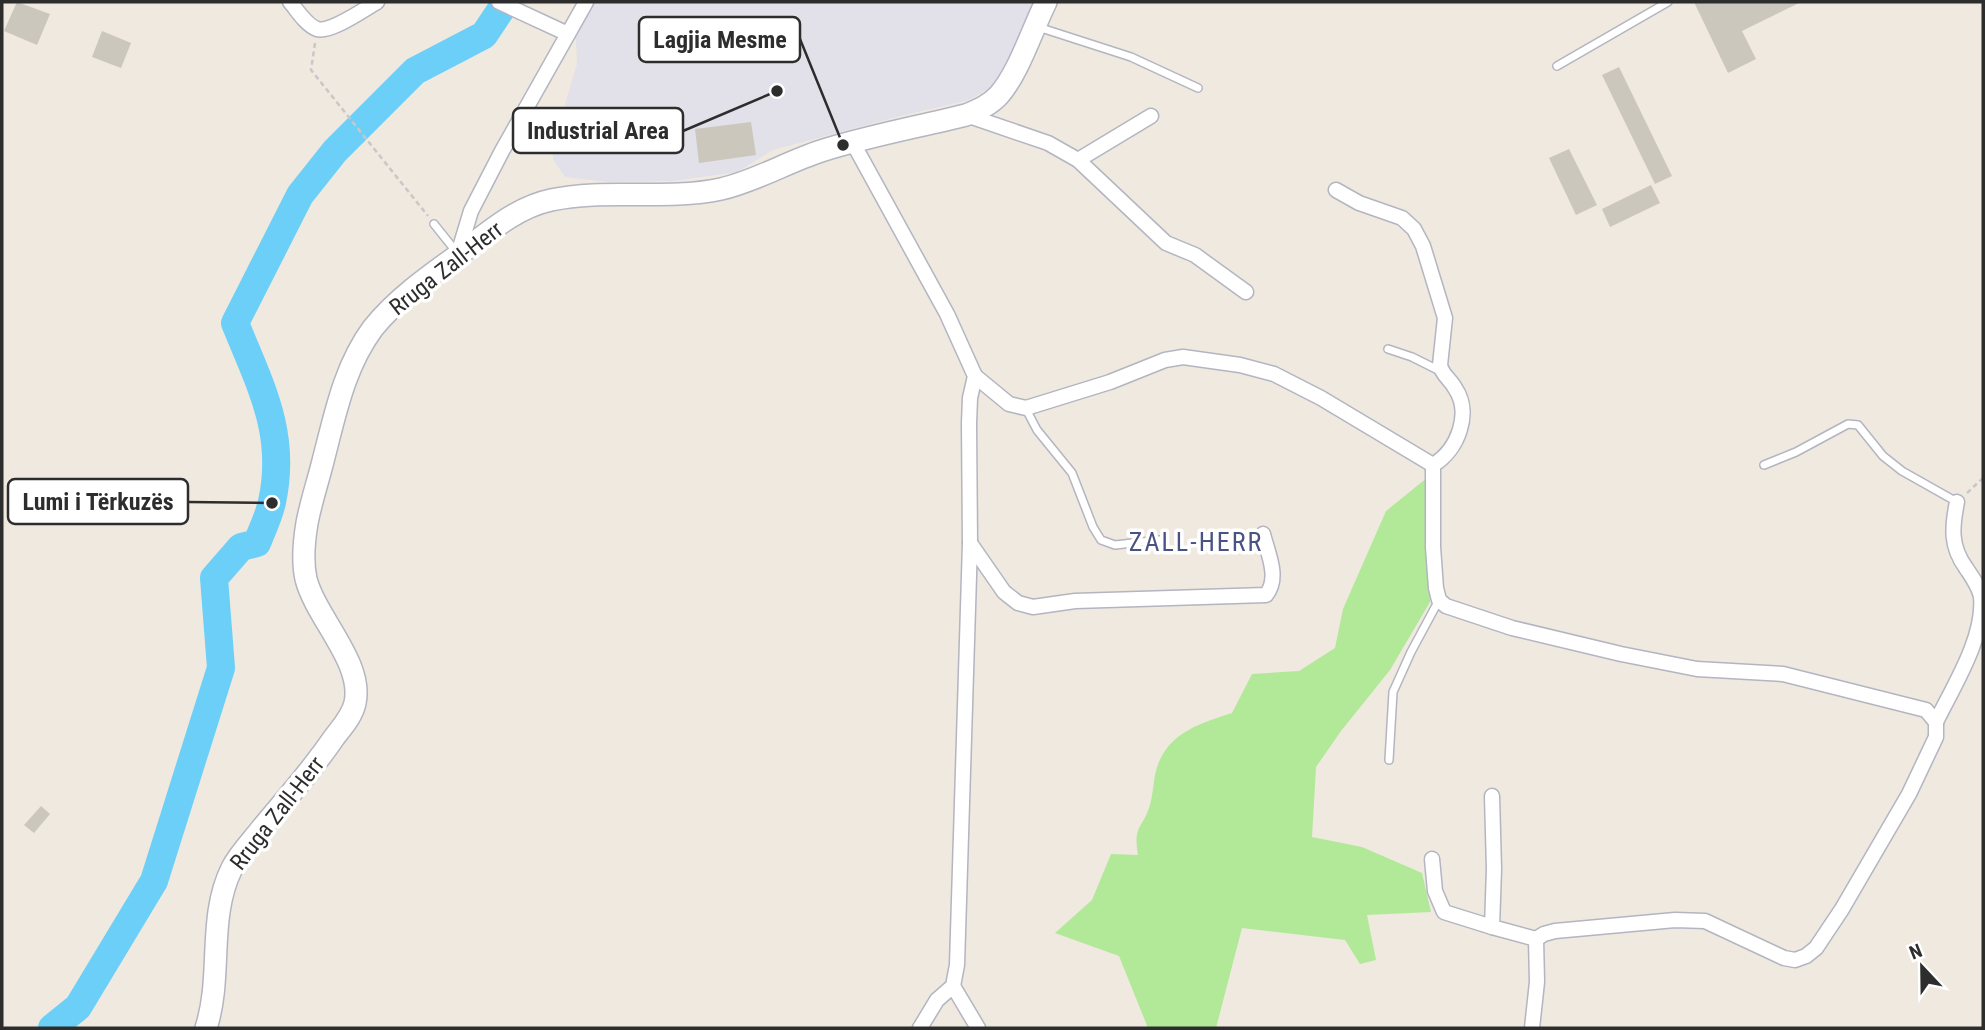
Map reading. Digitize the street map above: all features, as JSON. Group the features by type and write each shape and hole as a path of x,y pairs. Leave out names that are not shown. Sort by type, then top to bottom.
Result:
{"main road":[{"name":"Rruga Zall-Herr","path":"206,1028 215,988 217,917 223,888 234,864 327,748 355,704 357,683 313,597 306,579 303,555 307,522 344,383 372,330 391,308 458,254 526,208 571,196 697,193 723,188 751,180 819,152 966,115 984,108 998,97 1009,81 1046,2"}],"street":[{"path":"290,2 318,29 327,29 377,2"},
{"path":"499,2 568,34"},
{"path":"458,254 471,211 586,2"},
{"path":"966,115 1048,144 1078,160 1166,243 1195,255 1246,292"},
{"path":"1078,160 1151,116"},
{"path":"852,142 947,314 975,376 1009,404 1026,408 1110,382 1165,360 1183,357 1240,365 1274,374 1321,398 1433,465"},
{"path":"1336,190 1359,203 1402,218 1413,229 1423,246 1446,318 1440,352 1442,372 1463,404 1463,419 1454,444 1444,459 1433,465"},
{"path":"920,1028 937,1000 953,986 957,965 970,543 969,423 970,398 975,376"},
{"path":"1433,465 1433,547 1439,600 1446,606 1512,628 1621,654 1698,669 1783,674 1803,678 1926,710 1936,722"},
{"path":"1432,859 1435,891 1444,912 1536,939 1555,931 1675,920 1705,921 1784,958 1795,960 1806,956 1816,948 1842,909 1909,794 1936,737 1936,722 1972,651 1981,597 1975,580 1953,545 1952,525 1957,502"},
{"path":"970,543 1004,592 1018,603 1033,607 1075,601 1266,595 1273,587 1274,574 1263,534"},
{"path":"1492,796 1492,927"},
{"path":"1532,1028 1537,982 1536,939"},
{"path":"953,986 978,1028"}],"lane":[{"path":"1557,66 1668,2"},
{"path":"1034,26 1130,57 1198,88"},
{"path":"435,224 458,254"},
{"path":"1388,349 1442,372"},
{"path":"1026,408 1037,430 1072,473 1093,527 1101,540 1115,545 1160,540"},
{"path":"1764,465 1796,452 1848,424 1858,425 1883,456 1902,471 1957,502"},
{"path":"1389,760 1393,692 1439,600"}],"path":[{"path":"318,29 311,70 435,224"},
{"path":"1957,502 1983,478"}],"shaded area":[{"path":"577,2 1033,2 1000,82 969,100 773,150 737,172 673,181 610,182 565,177 553,159 554,141 577,64"}],"green space":[{"path":"1428,477 1430,602 1390,670 1316,767 1312,837 1362,847 1422,873 1431,912 1367,915 1376,960 1360,964 1345,940 1242,928 1216,1028 1148,1028 1119,956 1055,933 1092,900 1111,854 1138,855 1137,833 1150,805 1157,767 1172,743 1189,730 1232,713 1252,674 1299,671 1335,648 1343,609 1386,511"}],"building":[{"path":"17,2 50,14 37,45 4,31"},
{"path":"1694,2 1801,2 1742,31 1756,59 1728,73"},
{"path":"102,31 131,43 121,68 92,57"},
{"path":"1619,67 1672,176 1655,184 1602,75"},
{"path":"751,122 756,155 699,163 695,129"},
{"path":"1569,149 1597,205 1576,215 1549,158"},
{"path":"1651,185 1660,203 1610,227 1602,209"},
{"path":"41,806 50,814 34,833 24,825"}],"waterway":[{"path":"52,1028 78,1007 154,881 221,668 214,578 241,547 257,543 271,507 276,477 273,431 262,389 235,323 300,195 335,151 415,71 484,35 506,2"}],"place":[{"name":"Industrial Area","path":"777,91"},
{"name":"Lagjia Mesme","path":"843,145"},
{"name":"Lumi i Tërkuzës","path":"272,503"}],"district":[{"name":"ZALL-HERR","path":"1196,542"}]}
